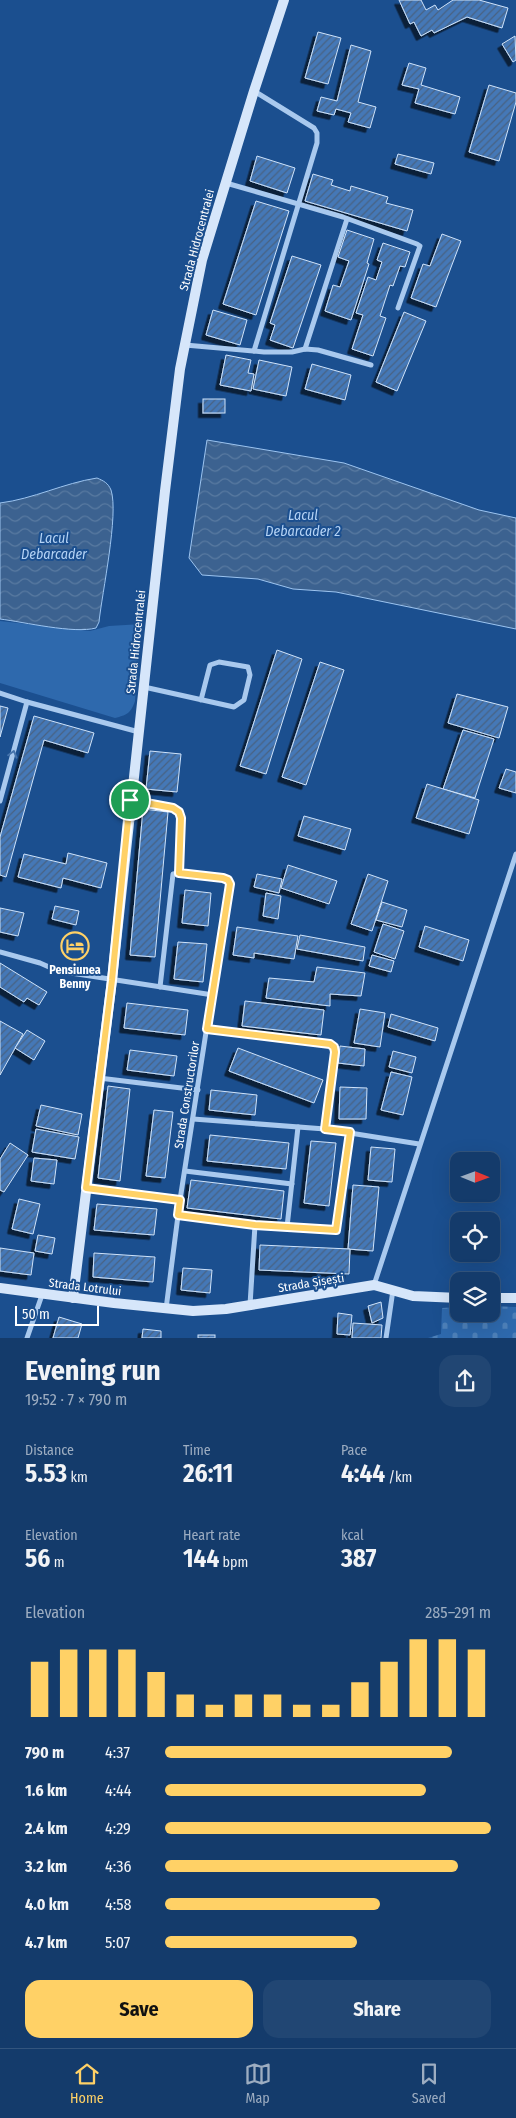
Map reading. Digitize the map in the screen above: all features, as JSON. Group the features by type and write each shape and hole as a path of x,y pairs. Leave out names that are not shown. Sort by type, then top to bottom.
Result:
{"street":[{"name":"Strada Hidrocentralei","path":"73,1298 112,980 130,800 165,491 185,345 202,260 225,182 284,0"},
{"path":"254,91 314,128 317,133 317,143 254,351"},
{"path":"225,182 347,219 420,246 398,308"},
{"path":"305,349 347,219"},
{"path":"185,345 254,351 292,352 305,349 318,350 371,365"},
{"path":"144,687 202,700 234,707 244,700 250,675 248,667 219,662 210,665 202,700"},
{"path":"0,693 26,702 139,732"},
{"path":"0,801 26,702"},
{"path":"130,800 173,808 179,812 181,818 179,873 172,874 170,880 160,987"},
{"path":"374,1285 516,854"},
{"name":"Strada Constructorilor","path":"166,1309 180,1200 230,884 228,880 223,878 179,873"},
{"path":"0,952 40,963 58,971 213,995"},
{"path":"207,1029 330,1044 334,1047 335,1052 325,1129"},
{"path":"99,1078 198,1090"},
{"path":"193,1119 325,1129 420,1144"},
{"path":"287,1227 298,1127"},
{"path":"178,1215 255,1225 336,1230 350,1132"},
{"path":"185,1171 292,1184"},
{"path":"86,1188 180,1200"},
{"path":"250,1306 255,1225"},
{"name":"Strada Șișești","path":"166,1309 210,1311 374,1285 412,1296 450,1298"},
{"name":"Strada Lotrului","path":"0,1288 42,1295 166,1309"},
{"path":"386,1338 393,1290"},
{"path":"27,1338 42,1295"},
{"path":"500,1298 516,1298"}],"green space":[{"path":"0,621 90,631 109,626 142,624 135,701 130,711 115,718 0,683"},
{"path":"500,1306 516,1307 516,1338 428,1338 441,1334 442,1308 450,1308 450,1322 500,1322"}],"water":[{"name":"Lacul Debarcader 2","path":"207,440 344,463 479,510 516,518 516,629 336,592 293,589 258,579 202,575 189,558"},
{"name":"Lacul Debarcader","path":"97,478 106,482 111,490 113,517 99,622 96,628 62,629 0,619 0,503"}],"building":[{"path":"399,0 421,0 426,10 435,5 438,10 453,0 479,0 508,8 502,28 467,17 434,33 432,30 421,36 414,22 410,24"},
{"path":"318,32 341,38 328,84 305,78"},
{"path":"515,36 516,60 513,62 502,44"},
{"path":"351,45 371,51 358,102 376,107 370,128 348,122 351,113 336,109 334,115 317,111 321,97 337,101"},
{"path":"409,63 426,68 421,85 460,97 455,114 415,103 419,89 402,85"},
{"path":"489,85 516,93 516,102 499,161 469,152"},
{"path":"398,154 434,163 431,174 395,164"},
{"path":"257,156 295,168 287,193 250,181"},
{"path":"313,174 333,180 331,185 350,191 351,186 388,197 386,203 413,210 407,231 305,201"},
{"path":"256,201 289,211 256,315 223,304"},
{"path":"347,230 374,239 367,263 369,264 351,320 325,311 333,285 340,287 349,261 338,257"},
{"path":"442,234 461,241 436,307 411,298 423,264 430,266"},
{"path":"383,243 410,252 405,267 400,266 393,286 390,285 380,316 386,318 373,356 352,349 363,315 356,313 368,277 376,280 382,262 377,260"},
{"path":"292,256 321,265 293,348 270,340 275,325 270,323"},
{"path":"213,310 247,320 240,345 206,335"},
{"path":"404,312 426,321 397,391 376,382"},
{"path":"226,355 251,360 248,373 254,374 251,391 220,385"},
{"path":"259,360 292,367 286,396 253,389"},
{"path":"312,364 351,375 345,400 305,389"},
{"path":"203,399 225,399 225,413 203,413"},
{"path":"277,650 302,659 266,774 240,766"},
{"path":"320,662 344,670 306,785 282,777"},
{"path":"457,694 508,707 499,738 448,723"},
{"path":"0,706 8,708 0,737"},
{"path":"34,716 94,733 88,753 44,740 6,877 0,875 0,837"},
{"path":"463,730 494,739 475,798 443,789"},
{"path":"150,751 181,754 177,792 146,789"},
{"path":"506,769 516,772 516,793 499,788"},
{"path":"427,784 479,800 469,834 416,818"},
{"path":"143,809 168,812 155,957 130,955"},
{"path":"304,816 351,829 345,850 298,836"},
{"path":"68,853 107,863 101,888 63,878 61,888 18,877 24,854 66,864"},
{"path":"288,865 337,881 329,904 281,888"},
{"path":"257,874 282,879 279,893 254,887"},
{"path":"368,874 388,881 372,931 351,924"},
{"path":"185,890 211,893 208,926 182,923"},
{"path":"266,893 281,896 278,919 263,916"},
{"path":"382,902 407,910 402,927 376,920"},
{"path":"55,906 79,911 76,925 52,919"},
{"path":"0,908 24,913 18,936 0,932"},
{"path":"383,924 404,931 395,959 374,952"},
{"path":"425,926 469,940 463,961 419,947"},
{"path":"237,927 298,936 294,959 254,953 254,958 233,955"},
{"path":"300,935 365,947 363,961 297,949"},
{"path":"178,942 207,944 203,982 174,979"},
{"path":"372,955 394,961 391,972 369,966"},
{"path":"0,963 47,992 39,1005 27,998 24,1002 0,987"},
{"path":"317,967 365,973 361,996 330,994 330,1006 266,998 269,978 314,982"},
{"path":"245,1001 324,1010 321,1035 242,1026"},
{"path":"127,1003 188,1010 185,1035 124,1028"},
{"path":"360,1009 385,1013 380,1047 354,1043"},
{"path":"391,1014 438,1028 435,1041 388,1027"},
{"path":"0,1021 23,1034 0,1075"},
{"path":"27,1030 45,1041 34,1060 15,1048"},
{"path":"340,1046 365,1049 364,1066 338,1063"},
{"path":"238,1048 323,1080 314,1103 229,1071"},
{"path":"130,1050 177,1056 174,1076 127,1070"},
{"path":"393,1051 416,1057 412,1073 389,1067"},
{"path":"391,1072 412,1077 403,1115 381,1110"},
{"path":"108,1086 130,1089 120,1181 98,1178"},
{"path":"340,1087 367,1088 366,1119 339,1119"},
{"path":"211,1090 257,1095 255,1115 209,1110"},
{"path":"41,1105 82,1114 78,1135 36,1126"},
{"path":"154,1110 173,1112 165,1178 146,1176"},
{"path":"36,1129 79,1137 75,1159 32,1152"},
{"path":"210,1135 289,1143 286,1169 207,1161"},
{"path":"311,1141 336,1143 329,1206 304,1203"},
{"path":"10,1143 28,1155 4,1192 0,1190 0,1159"},
{"path":"371,1147 395,1149 392,1182 368,1180"},
{"path":"34,1158 57,1160 54,1184 31,1181"},
{"path":"191,1180 284,1191 281,1219 187,1208"},
{"path":"353,1185 379,1187 373,1251 348,1249"},
{"path":"19,1199 40,1204 33,1234 12,1229"},
{"path":"97,1204 157,1209 154,1235 94,1230"},
{"path":"38,1235 55,1238 52,1254 35,1251"},
{"path":"260,1245 350,1249 349,1274 259,1270"},
{"path":"0,1248 34,1253 31,1275 0,1271"},
{"path":"94,1253 155,1257 153,1282 93,1277"},
{"path":"183,1268 212,1270 210,1293 181,1290"},
{"path":"381,1302 383,1318 372,1323 368,1306"},
{"path":"338,1313 352,1315 350,1335 337,1334"},
{"path":"59,1317 82,1324 78,1338 53,1338"},
{"path":"353,1323 382,1325 381,1338 352,1338"},
{"path":"143,1329 161,1331 161,1338 142,1338"},
{"path":"198,1335 215,1335 215,1338 198,1338"}],"place":[{"name":"Pensiunea Benny","path":"75,946"}],"route":[{"path":"130,800 173,808 179,812 181,818 179,873 223,878 228,880 230,884 207,1029 330,1044 334,1047 335,1052 325,1129 350,1132 336,1230 255,1225 178,1215 180,1200 86,1188 112,980 130,800"}]}
